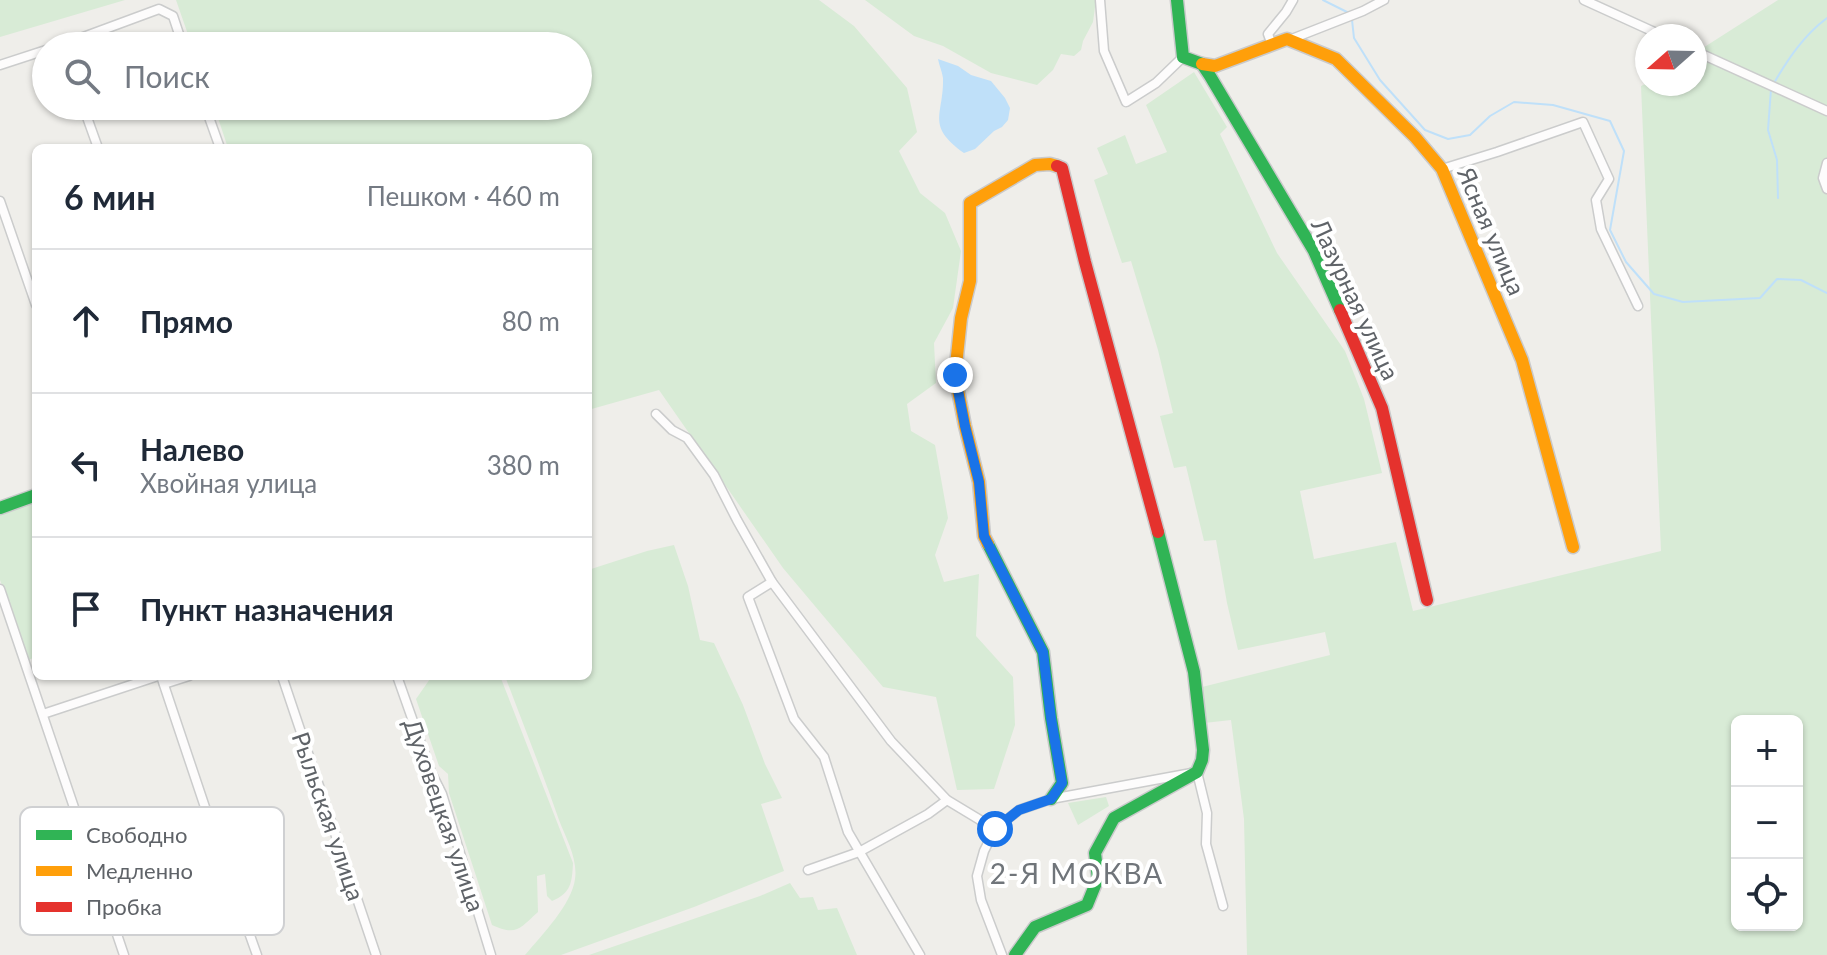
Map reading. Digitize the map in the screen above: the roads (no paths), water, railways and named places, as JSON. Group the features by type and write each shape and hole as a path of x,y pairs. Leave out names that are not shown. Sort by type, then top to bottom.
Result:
{"street":[{"path":"1100,0 1104,51 1126,102 1156,83 1183,57"},
{"path":"1177,0 1183,57"},
{"path":"1272,45 1268,34 1293,0"},
{"path":"1183,57 1215,66 1289,40 1384,0"},
{"path":"1584,0 1637,24"},
{"path":"98,32 159,9 173,16 178,32"},
{"name":"Ясная улица","path":"1289,40 1336,59 1415,137 1442,169 1522,360 1573,547"},
{"path":"0,65 32,55"},
{"path":"1707,56 1827,111"},
{"name":"Лазурная улица","path":"1202,64 1314,251 1382,408 1427,600"},
{"path":"88,120 97,144"},
{"path":"210,120 219,144"},
{"path":"1442,169 1583,122 1609,179 1596,200 1601,229 1638,306"},
{"path":"1827,163 1823,178 1827,189"},
{"path":"1051,799 1062,783 1043,652 984,536 979,482 955,375 961,318 970,281 970,203 1035,165 1050,164 1062,168 1194,672 1203,750 1197,772 1207,813 1206,844 1223,906"},
{"path":"0,201 32,293"},
{"path":"656,414 672,430 687,438 714,475 772,582 891,741 947,800 995,829"},
{"path":"0,508 32,496"},
{"path":"772,582 748,597 794,719 824,757 848,832 920,955"},
{"path":"0,589 74,807"},
{"path":"43,714 158,680"},
{"path":"161,680 206,807"},
{"name":"Рыльская улица","path":"283,680 376,955"},
{"name":"Духовецкая улица","path":"398,680 431,772 442,794 491,955"},
{"path":"1002,955 981,900 977,876 984,851 995,829 1019,810 1051,799 1197,772"},
{"path":"1015,955 1035,927 1087,905 1098,878 1095,853 1114,818 1197,772"},
{"path":"808,870 859,852 947,800"},
{"path":"117,935 124,955"},
{"path":"250,935 257,955"}],"water":[{"path":"938,59 991,81 1010,108 1008,120 1002,127 975,149 964,153 944,135 940,127 943,78"}],"waterway":[{"path":"1323,0 1347,12"},
{"path":"1774,83 1797,48 1827,18"},
{"path":"1352,20 1354,38 1380,80 1425,130 1448,139 1470,135 1490,116 1514,102 1553,105 1610,121 1624,151 1610,230 1626,262 1654,294 1683,302 1760,298 1777,279 1801,280 1827,293"},
{"path":"1771,89 1768,130 1777,160 1778,198"}],"district":[{"name":"2-Я МОКВА","path":"1077,873"}]}
